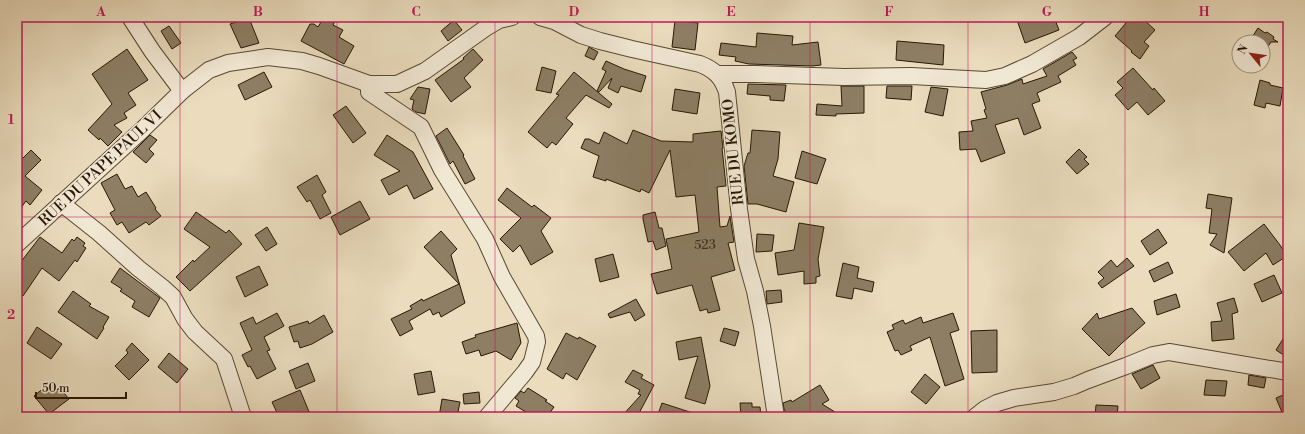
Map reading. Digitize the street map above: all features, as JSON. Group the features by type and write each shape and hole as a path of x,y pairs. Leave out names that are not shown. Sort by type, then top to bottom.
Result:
{"street":[{"path":"130,17 152,51 182,91 209,70 228,63 268,57 302,61 369,84 396,84 431,67 499,20 512,17"},
{"path":"540,17 554,21 587,37 632,49 700,64 708,67 718,74 844,77 911,76 986,80 1005,76 1032,64 1079,37 1105,17"},
{"name":"RUE DU KOMO","path":"718,74 725,84 728,92 739,209 746,259 755,291 762,326 776,417"},
{"path":"369,84 369,92 421,127 442,170 485,239 502,277 536,336 537,342 532,362 487,417"},
{"name":"RUE DU PAPE PAUL VI","path":"17,244 141,131 182,91"},
{"path":"61,203 99,233 172,297 185,319 195,332 224,359 243,417"},
{"path":"974,417 997,403 1014,398 1054,392 1074,386 1153,355 1169,352 1288,372"}],"building":[{"path":"324,17 335,21 333,25 343,30 339,37 354,46 344,64 301,41 310,24 314,24 318,27"},
{"path":"1024,17 1054,17 1059,30 1025,43 1017,20"},
{"path":"1131,17 1141,17 1155,30 1144,42 1149,46 1140,59 1115,36"},
{"path":"249,18 259,43 241,48 230,24"},
{"path":"454,20 462,30 448,41 441,31"},
{"path":"675,20 698,23 695,50 672,47"},
{"path":"169,26 181,43 172,49 161,31"},
{"path":"1258,28 1265,33 1267,32 1270,34 1254,34"},
{"path":"757,33 793,36 792,45 818,42 821,65 749,64 735,61 736,57 719,55 721,43 756,47"},
{"path":"1271,35 1274,37 1273,39 1278,42 1271,42"},
{"path":"897,41 944,45 943,65 896,60"},
{"path":"589,47 598,52 594,60 585,56"},
{"path":"127,49 148,80 128,93 136,105 124,113 127,118 114,125 122,132 108,146 100,138 99,140 88,130 112,104 92,74"},
{"path":"473,49 483,60 464,78 471,87 451,102 435,80 464,59 463,58"},
{"path":"1072,52 1077,58 1073,60 1076,65 1058,76 1061,82 1037,93 1040,101 1032,104 1041,128 1024,135 1018,118 995,125 1005,153 981,162 976,149 960,150 959,132 973,131 971,121 987,118 981,92 1022,79 1023,84 1047,76 1043,69"},
{"path":"606,61 646,76 641,92 621,86 618,93 608,88 612,78 599,92 597,91 606,71 602,69"},
{"path":"542,67 556,71 551,93 536,90"},
{"path":"1133,68 1165,101 1148,115 1137,102 1128,110 1115,95 1123,88 1117,82"},
{"path":"264,72 272,87 245,100 238,85"},
{"path":"574,72 612,104 609,108 586,95 566,118 573,124 556,145 552,142 547,148 528,132 559,95 556,94"},
{"path":"1260,80 1270,83 1270,85 1283,88 1280,106 1266,103 1265,108 1254,105"},
{"path":"748,84 786,85 784,101 770,100 770,96 747,94"},
{"path":"841,86 864,86 864,113 836,114 836,116 816,115 817,104 842,106"},
{"path":"887,86 912,86 911,100 886,98"},
{"path":"418,87 430,89 425,114 416,112 412,109 414,100 410,99"},
{"path":"931,87 948,89 943,116 925,112"},
{"path":"675,89 700,93 697,114 672,110"},
{"path":"346,106 366,133 353,143 333,115"},
{"path":"447,128 464,155 463,156 475,179 465,184 453,161 450,164 436,136"},
{"path":"633,130 661,141 693,142 693,134 721,131 726,186 717,187 720,227 727,226 730,216 734,242 728,243 735,270 711,277 720,310 708,313 707,309 700,311 692,285 657,294 651,274 672,269 666,239 699,232 695,195 676,197 670,150 649,193 641,189 640,192 606,179 606,181 593,177 599,156 581,148 585,139 589,139 599,144 604,132 627,144"},
{"path":"752,130 780,132 778,159 773,176 794,182 786,212 757,204 748,204 744,166 748,153 750,153"},
{"path":"150,135 157,140 149,149 154,154 146,163 133,152"},
{"path":"387,135 413,152 433,189 414,199 407,185 389,195 381,180 400,171 374,155"},
{"path":"1079,149 1087,157 1084,159 1089,164 1077,174 1066,162"},
{"path":"31,150 41,160 25,176 42,190 30,205 26,201 17,213 17,164"},
{"path":"802,151 826,159 817,184 795,178"},
{"path":"117,174 125,189 132,186 138,197 146,192 156,208 155,209 161,216 149,225 146,222 129,233 122,222 117,225 110,213 115,210 101,183"},
{"path":"317,175 326,192 322,195 331,213 320,219 310,200 307,202 297,187"},
{"path":"507,188 532,207 534,205 551,218 541,231 553,252 531,265 520,245 513,252 500,239 521,218 498,200"},
{"path":"1208,194 1232,198 1224,253 1210,245 1217,234 1209,233 1212,209 1206,208"},
{"path":"360,201 370,219 340,235 331,217"},
{"path":"196,212 226,233 229,230 242,244 190,291 176,277 193,260 194,262 210,247 184,229"},
{"path":"655,212 659,228 662,228 666,246 656,250 653,241 648,242 643,219 643,215"},
{"path":"799,223 824,227 818,259 820,276 816,277 816,283 804,284 804,271 778,275 775,253 794,250"},
{"path":"1264,224 1287,256 1273,265 1266,253 1244,271 1228,252"},
{"path":"267,227 277,244 266,251 255,235"},
{"path":"1158,229 1167,243 1150,255 1141,241"},
{"path":"441,231 457,249 451,255 465,303 441,317 439,312 433,315 430,309 409,321 413,329 400,336 391,319 412,309 410,306 422,299 423,301 459,284 424,247"},
{"path":"757,234 774,235 772,251 756,252"},
{"path":"40,237 62,253 72,239 74,241 77,237 85,243 83,246 86,248 77,262 75,260 59,281 42,268 23,296 17,291 17,267"},
{"path":"613,254 619,277 600,282 595,259"},
{"path":"1127,258 1134,266 1102,288 1098,283 1104,278 1098,272 1111,260 1117,267"},
{"path":"1168,262 1173,273 1154,282 1149,271"},
{"path":"843,263 859,267 857,278 874,282 872,292 854,288 852,299 836,296"},
{"path":"259,266 268,285 245,297 236,277"},
{"path":"120,268 160,298 149,317 132,307 135,301 120,291 122,289 111,282"},
{"path":"1274,275 1282,293 1262,302 1254,284"},
{"path":"781,290 782,302 767,304 766,291"},
{"path":"73,291 91,304 89,306 109,317 97,339 58,312"},
{"path":"1176,294 1180,307 1157,315 1154,301"},
{"path":"1234,298 1238,312 1232,314 1234,339 1212,341 1211,322 1222,321 1217,303"},
{"path":"636,299 645,315 635,321 630,312 610,318 608,314"},
{"path":"1132,308 1145,323 1109,356 1082,329 1097,313 1099,319"},
{"path":"277,313 284,326 264,337 270,350 267,351 276,369 257,379 250,366 248,367 242,355 252,350 240,323 253,317 256,324"},
{"path":"953,313 959,330 950,333 964,379 945,386 930,337 910,346 912,350 901,355 898,350 895,351 887,332 894,329 892,325 903,320 905,324 921,317 923,323"},
{"path":"324,315 333,332 312,344 300,348 298,341 294,342 289,327 308,321 309,324"},
{"path":"517,323 521,343 511,360 496,351 481,356 479,350 466,354 462,342 476,337 475,335"},
{"path":"37,327 62,344 51,359 27,343"},
{"path":"724,328 739,332 735,346 720,341"},
{"path":"997,330 997,372 972,373 971,331"},
{"path":"1288,331 1288,358 1276,350"},
{"path":"566,333 578,339 579,337 596,346 577,380 566,373 563,379 547,369"},
{"path":"701,337 710,386 705,404 685,398 698,356 679,360 676,342"},
{"path":"132,343 149,360 129,380 115,366 128,353 126,350"},
{"path":"169,353 188,369 177,383 158,367"},
{"path":"308,363 315,381 296,389 289,371"},
{"path":"1153,365 1160,378 1141,389 1132,374"},
{"path":"633,370 643,375 641,378 654,385 637,417 621,417 641,395 638,394 640,390 625,382"},
{"path":"431,371 435,392 418,395 414,374"},
{"path":"925,374 940,387 926,404 911,392"},
{"path":"1249,375 1266,378 1264,388 1248,385"},
{"path":"1206,380 1227,381 1225,396 1204,395"},
{"path":"51,382 58,390 59,387 69,399 49,414 34,396"},
{"path":"820,385 829,400 822,404 843,417 788,417 783,403 791,400 792,402"},
{"path":"528,388 547,400 545,401 554,407 547,417 534,417 516,406 519,401 515,398 521,391 524,393"},
{"path":"300,390 310,414 304,417 279,417 272,402"},
{"path":"479,392 480,403 464,404 463,394"},
{"path":"1288,393 1288,417 1284,417 1276,398"},
{"path":"442,399 460,402 457,417 439,417"},
{"path":"662,403 699,415 698,417 657,417"},
{"path":"740,403 752,403 752,407 760,407 761,417 741,417"},
{"path":"1096,405 1118,406 1117,417 1095,417"}]}
